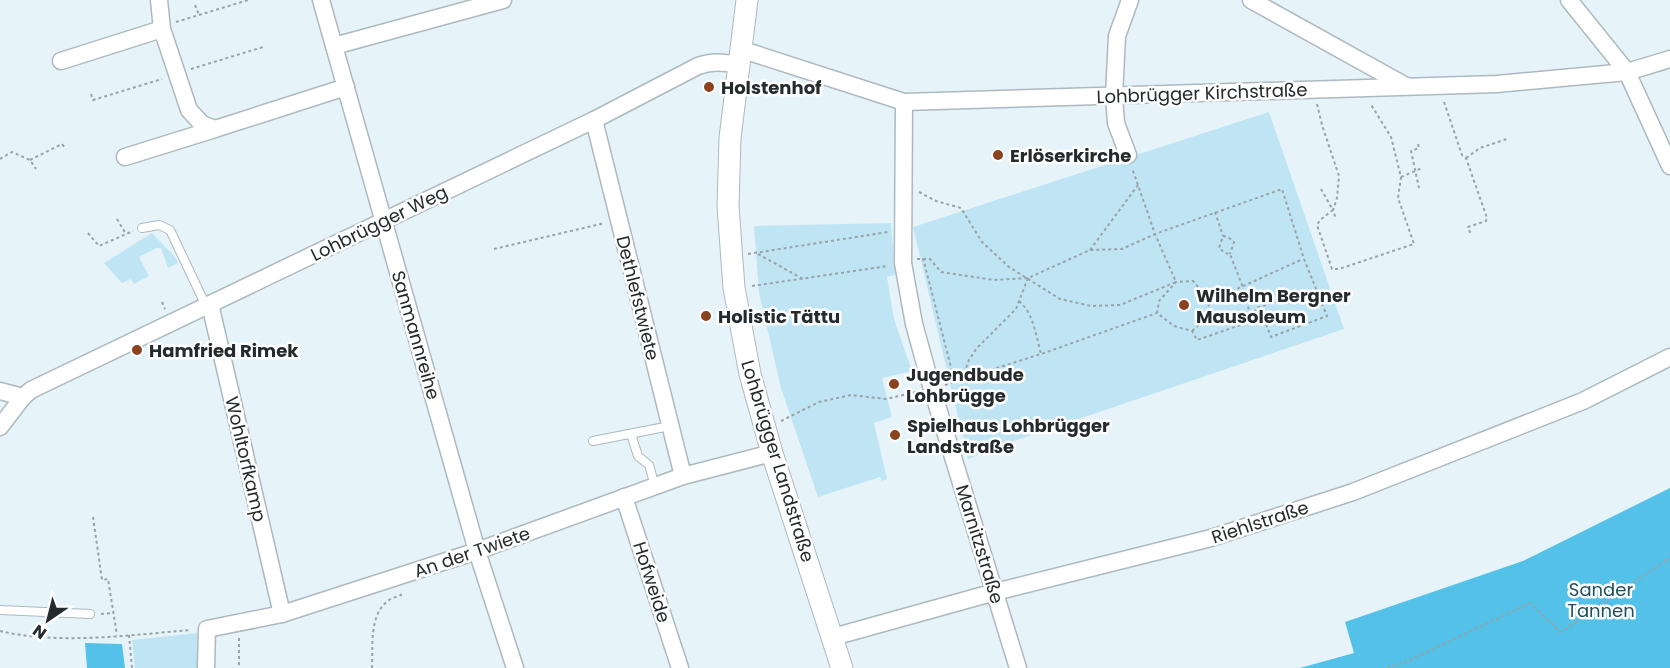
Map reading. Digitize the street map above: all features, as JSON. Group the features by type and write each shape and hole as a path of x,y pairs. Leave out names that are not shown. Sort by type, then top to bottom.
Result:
{"street":[{"path":"159,0 162,28 189,110 202,124 215,129"},
{"name":"Sanmannreihe","path":"321,0 477,551 515,668"},
{"path":"334,46 503,0"},
{"name":"Lohbrügger Landstraße","path":"747,0 730,138 728,180 730,258 734,288 750,374 772,453 842,668"},
{"path":"1128,155 1116,123 1114,96 1117,36 1130,0"},
{"path":"1251,0 1407,87"},
{"path":"1569,0 1627,72 1670,166"},
{"path":"61,61 162,28"},
{"name":"Lohbrügger Kirchstraße","path":"739,57 904,102 1497,84 1627,72 1670,59"},
{"name":"Lohbrügger Weg","path":"0,426 23,397 32,390 594,120 708,62 720,62 739,57"},
{"path":"125,157 346,87"},
{"name":"Marnitzstraße","path":"904,102 903,263 914,324 1018,668"},
{"name":"Dethlefstwiete","path":"594,120 683,476"},
{"name":"Wohltorfkamp","path":"208,305 282,614"},
{"name":"Riehlstraße","path":"833,637 995,592 1211,538 1353,492 1595,396 1670,357"},
{"path":"0,391 23,397"},
{"name":"An der Twiete","path":"207,629 282,614 477,551 683,476 772,453"},
{"name":"Hofweide","path":"624,497 680,668"},
{"path":"206,668 207,629"}],"lane":[{"path":"142,228 159,225 170,230 208,305"},
{"path":"593,441 670,426"},
{"path":"631,434 638,456 650,465 655,486"},
{"path":"0,610 93,614"}],"path":[{"path":"222,0 224,7"},
{"path":"162,28 248,0"},
{"path":"195,5 199,15"},
{"path":"91,94 93,100 262,47"},
{"path":"149,77 151,83"},
{"path":"120,86 122,91"},
{"path":"1439,86 1462,155 1466,158 1487,218 1486,221 1468,227 1471,235"},
{"path":"1314,90 1322,125 1339,176 1337,198 1333,210 1317,225 1332,268 1339,269 1414,244 1398,198 1401,177 1391,137 1361,88"},
{"path":"1466,158 1480,148 1507,139"},
{"path":"30,160 62,144 66,149"},
{"path":"1418,144 1419,148 1411,151 1419,188"},
{"path":"0,159 12,152 30,160 36,169"},
{"path":"1128,155 1155,234 1176,282"},
{"path":"1401,177 1422,168"},
{"path":"903,184 936,201 961,208 982,242 1009,267 1060,299 1091,306 1120,305 1176,282 1193,281 1210,301"},
{"path":"1090,250 1138,185"},
{"path":"734,288 803,279 923,258 930,259 941,272 994,280 1028,278 1090,250 1122,249 1155,234 1282,189 1304,259 1327,316 1271,338 1263,316 1197,340 1192,330"},
{"path":"1321,189 1336,219"},
{"path":"1215,212 1222,236 1219,248 1230,254"},
{"path":"117,219 126,234"},
{"path":"494,249 618,219"},
{"path":"88,233 99,246 142,228"},
{"path":"730,258 902,229"},
{"path":"1222,236 1234,242 1230,254 1252,321"},
{"path":"757,253 803,279"},
{"path":"923,258 955,383"},
{"path":"1157,313 1174,326 1192,330 1206,315 1210,301 1304,259"},
{"path":"962,379 969,360 978,348 1016,309 1028,278"},
{"path":"1157,313 1160,300 1176,282"},
{"path":"1252,321 1256,308 1316,290"},
{"path":"1019,301 1027,308 1031,317 1041,354"},
{"path":"766,429 819,402 851,395 886,399 955,383 1157,313"},
{"path":"93,517 102,580 108,579 117,635"},
{"path":"1387,668 1408,661 1530,603 1561,632 1670,558"},
{"path":"372,668 374,628 378,612 388,600 401,595 397,578"},
{"path":"93,614 113,613"},
{"path":"239,623 239,668"},
{"path":"0,631 32,636 129,635 207,629"},
{"path":"129,635 132,668"},
{"path":"1408,661 1409,668"}],"shaded area":[{"path":"1269,112 1344,329 999,446 968,459 913,227"},
{"path":"891,223 895,275 887,277 894,319 912,371 882,378 892,417 874,423 887,479 882,481 880,477 818,497 781,388 759,293 754,226"},
{"path":"152,233 178,263 168,268 161,248 156,248 139,257 149,276 134,284 131,279 122,283 104,263"},
{"path":"197,633 197,668 135,668 132,640"}],"green space":[{"name":"Sander Tannen","path":"1670,488 1670,668 1300,668 1354,653 1345,622 1523,561"},
{"path":"85,643 122,644 125,668 87,668"}],"place":[{"name":"Holstenhof","path":"709,87"},
{"name":"Erlöserkirche","path":"998,155"},
{"name":"Wilhelm Bergner Mausoleum","path":"1184,305"},
{"name":"Holistic Tättu","path":"706,316"},
{"name":"Hamfried Rimek","path":"137,350"},
{"name":"Jugendbude Lohbrügge","path":"894,384"},
{"name":"Spielhaus Lohbrügger Landstraße","path":"895,435"}]}
